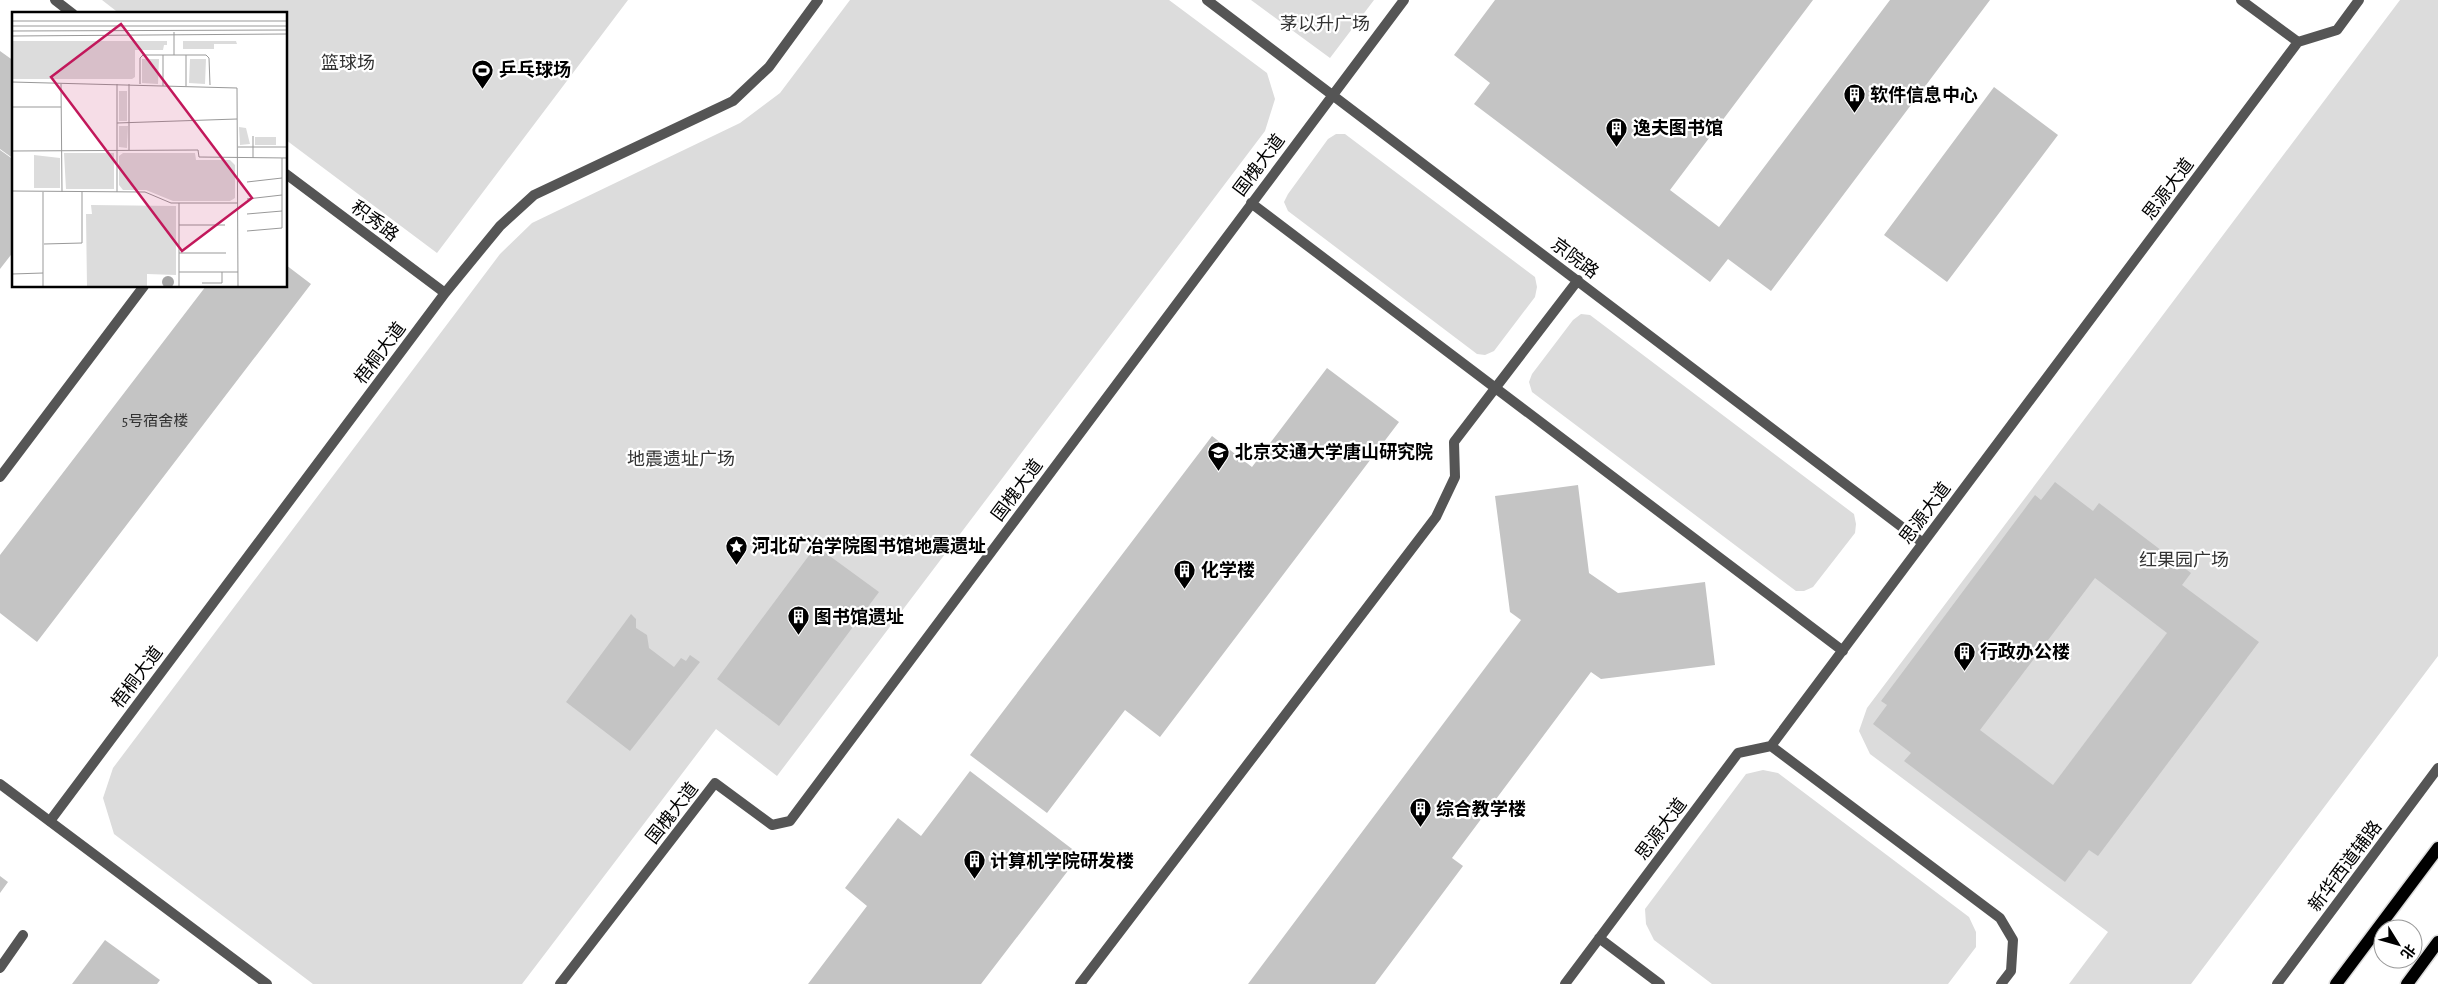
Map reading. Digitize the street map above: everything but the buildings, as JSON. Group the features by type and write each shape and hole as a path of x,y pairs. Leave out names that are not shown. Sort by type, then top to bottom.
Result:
{"main road":[{"path":"2336,984 2438,848"},
{"path":"2407,984 2438,942"}],"street":[{"path":"55,0 70,12"},
{"name":"梧桐大道","path":"50,821 445,293 500,226 534,195 733,100 769,67 818,0"},
{"name":"京院路","path":"1207,0 1923,543"},
{"name":"国槐大道","path":"560,984 715,784 772,825 790,821 1404,0"},
{"path":"2241,0 2298,42 2337,30 2359,0"},
{"name":"思源大道","path":"1565,984 1738,753 1771,746 2298,42"},
{"name":"积秀路","path":"288,175 445,293"},
{"path":"1251,203 1497,387 1843,651"},
{"path":"1080,984 1436,517 1455,477 1454,442 1578,280"},
{"path":"0,476 142,288"},
{"path":"1771,746 2000,918 2013,940 2011,971 2001,984"},
{"name":"新华西道辅路","path":"2277,984 2438,768"},
{"path":"0,784 267,984"},
{"path":"0,968 23,935"},
{"path":"1599,938 1660,984"}],"green space":[{"name":"乒乓球场","path":"102,0 628,0 437,253 288,141 288,12 117,12"},
{"name":"地震遗址广场","path":"850,0 1169,0 1267,73 1275,99 1265,131 777,776 716,729 522,984 313,984 114,834 103,798 113,768 500,254 532,223 740,123 780,93"},
{"name":"茅以升广场","path":"1251,0 1374,0 1330,58"},
{"name":"红果园广场","path":"2400,0 2438,0 2438,656 2191,984 2069,984 2108,932 1870,754 1859,731 1867,708"},
{"path":"1336,134 1345,134 1535,277 1537,287 1535,297 1494,351 1485,355 1477,354 1288,211 1284,202 1288,194 1328,139"},
{"path":"1581,314 1590,315 1854,514 1855,533 1813,587 1804,591 1796,591 1532,392 1529,382 1532,374 1573,320"},
{"path":"1763,770 1778,773 1969,917 1976,932 1976,947 1948,984 1712,984 1654,940 1646,924 1645,909 1746,774"}],"place":[{"name":"乒乓球场","path":"483,89"},
{"name":"软件信息中心","path":"1854,114"},
{"name":"逸夫图书馆","path":"1617,147"},
{"name":"北京交通大学唐山研究院","path":"1219,471"},
{"name":"河北矿冶学院图书馆地震遗址","path":"736,565"},
{"name":"化学楼","path":"1185,589"},
{"name":"图书馆遗址","path":"798,636"},
{"name":"行政办公楼","path":"1964,671"},
{"name":"综合教学楼","path":"1420,828"},
{"name":"计算机学院研发楼","path":"974,880"}],"park label":[{"name":"篮球场","path":"348,63"}]}
